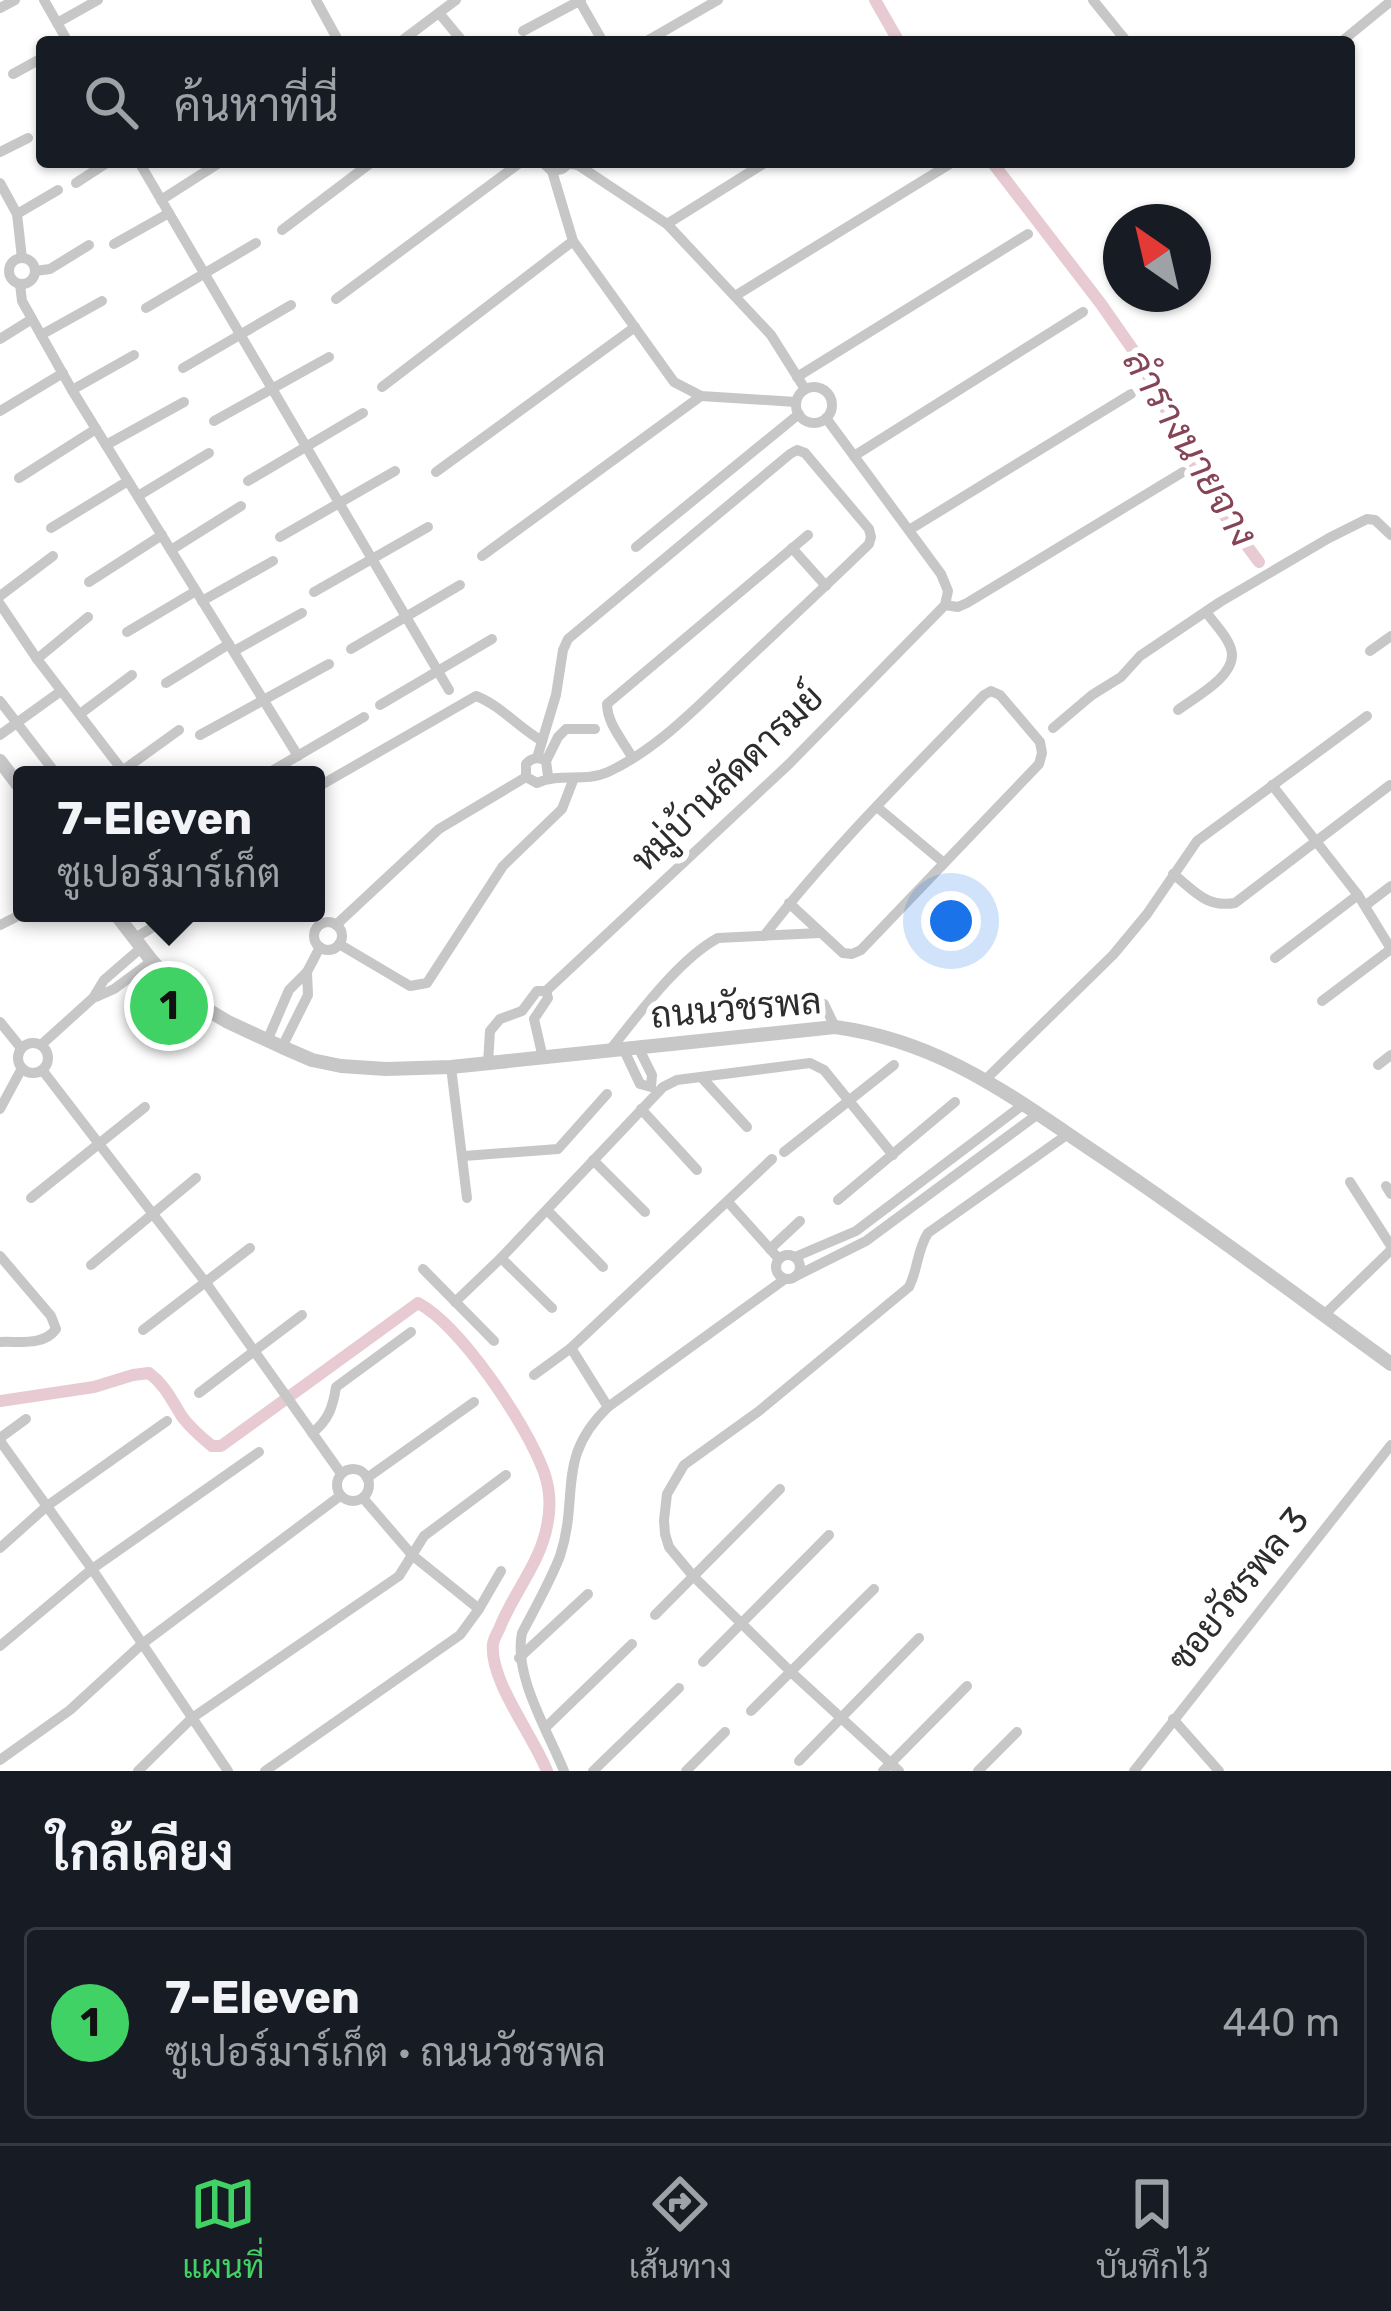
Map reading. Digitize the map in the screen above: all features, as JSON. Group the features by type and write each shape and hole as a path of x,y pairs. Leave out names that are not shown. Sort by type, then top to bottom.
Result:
{"street":[{"path":"0,8 15,0"},
{"path":"44,0 65,36"},
{"path":"57,23 98,0"},
{"path":"316,0 336,36"},
{"path":"408,36 456,0"},
{"path":"524,31 580,0 600,36"},
{"path":"653,36 696,5 718,0"},
{"path":"1093,0 1122,36"},
{"path":"1347,36 1391,1"},
{"path":"439,13 458,36"},
{"path":"13,74 36,61"},
{"path":"0,152 28,138"},
{"path":"76,183 99,168"},
{"path":"142,168 449,690"},
{"path":"161,200 211,168"},
{"path":"282,230 364,168"},
{"path":"336,299 513,168"},
{"path":"548,168 573,241 674,382 701,396 798,408 809,422 818,423 833,404 830,396 821,388 805,389"},
{"path":"583,168 667,224 771,335 805,389"},
{"path":"667,224 756,168"},
{"path":"735,296 943,168"},
{"path":"0,183 17,214 22,257"},
{"path":"17,214 58,190"},
{"path":"114,244 169,213"},
{"path":"797,377 1028,234"},
{"path":"382,387 573,241"},
{"path":"146,308 256,243"},
{"path":"35,272 33,263 22,257 4,268 12,280 28,282 35,272 50,269 89,245"},
{"path":"20,284 22,301 72,390 298,755"},
{"path":"41,335 102,301"},
{"path":"182,368 291,305"},
{"path":"854,456 1084,312"},
{"path":"0,338 32,319"},
{"path":"436,472 634,327"},
{"path":"72,390 134,356"},
{"path":"214,421 329,357"},
{"path":"0,411 63,373"},
{"path":"636,548 798,408 805,389"},
{"path":"909,530 1131,394"},
{"path":"482,556 701,396"},
{"path":"106,445 184,402"},
{"path":"248,481 363,413"},
{"path":"826,418 941,574 948,591 945,605"},
{"path":"19,478 96,429"},
{"path":"526,777 537,783 548,776 593,777 632,758 679,723 869,544 868,529 806,453 797,450 568,639 542,741 548,776"},
{"path":"138,496 209,453"},
{"path":"280,537 394,471"},
{"name":"หมู่บ้านลัดดารมย์","path":"488,1063 490,1031 500,1019 522,1011 538,991 546,991 789,764 945,605 967,603 1183,472"},
{"path":"51,528 128,481"},
{"path":"171,550 242,506"},
{"path":"1053,728 1140,656 1329,538 1367,519 1375,520 1391,535"},
{"path":"314,592 428,527"},
{"path":"89,582 162,535"},
{"path":"632,758 607,711 613,696 808,535"},
{"path":"792,548 826,586"},
{"path":"53,556 0,600 119,766"},
{"path":"127,632 273,561"},
{"path":"351,650 460,585"},
{"path":"1178,710 1219,679 1232,658 1206,612"},
{"path":"166,683 302,613"},
{"path":"38,659 88,616"},
{"path":"1370,652 1391,636"},
{"path":"380,705 492,639"},
{"path":"200,735 329,664"},
{"path":"80,714 132,675"},
{"path":"0,735 61,691"},
{"path":"764,936 789,903 984,695 992,691 1000,695 1040,742 1039,764 861,950 843,952 789,903"},
{"path":"325,783 476,696 542,741"},
{"path":"0,701 50,766"},
{"path":"986,1079 1113,955 1196,841 1366,716"},
{"path":"280,766 364,717"},
{"path":"526,777 526,764 542,760 566,729 595,729"},
{"path":"133,766 179,730"},
{"path":"336,925 439,830 526,777"},
{"path":"339,944 410,986 427,982 503,866 562,809 574,778"},
{"path":"1272,784 1362,900 1391,949 1322,1001"},
{"path":"1173,874 1207,901 1218,906 1235,903 1390,785"},
{"path":"877,807 944,863"},
{"path":"1275,958 1391,886"},
{"name":"ถนนวัชรพล","path":"123,922 186,997 274,1044 341,1066 451,1067 835,1027 911,1044 986,1079 1024,1104 1198,1222 1391,1364"},
{"path":"41,1046 93,998 138,943 165,922"},
{"path":"316,922 318,926"},
{"path":"325,922 336,925 341,932 339,944 332,949 320,947 314,937 318,926 325,922"},
{"path":"653,1091 652,1075 624,1048 644,1007 705,945 718,938 820,933"},
{"path":"274,1044 289,990 307,972 320,947"},
{"path":"93,998 152,961"},
{"path":"274,1044 308,995 307,972"},
{"name":"หมู่บ้านลัดดารมย์","path":"534,1018 548,998 546,991"},
{"path":"743,999 808,996 824,1004 835,1027"},
{"path":"522,1011 534,1018 542,1058"},
{"path":"0,1022 21,1048"},
{"path":"32,1042 48,1053 43,1071 33,1074 22,1068 18,1061 21,1048 32,1042"},
{"path":"1378,1065 1391,1055"},
{"path":"455,1302 547,1210 653,1091 677,1080 810,1064 824,1070 893,1155"},
{"path":"534,1375 571,1348 778,1155 894,1065"},
{"path":"451,1067 467,1198"},
{"path":"0,1109 22,1068"},
{"path":"43,1071 206,1282 340,1472"},
{"path":"703,1079 747,1127"},
{"path":"464,1156 558,1149 607,1094"},
{"path":"838,1200 955,1102"},
{"path":"774,1254 795,1257 856,1231 1024,1104"},
{"path":"31,1198 145,1107"},
{"path":"641,1109 697,1170"},
{"path":"564,1771 522,1670 522,1633 559,1557 573,1461 579,1441 594,1420 791,1278 866,1241 1038,1114"},
{"path":"967,1686 891,1768 693,1576 669,1547 667,1494 684,1465 759,1411 909,1287 928,1233 1068,1134"},
{"path":"978,1139 988,1150"},
{"path":"593,1160 645,1212"},
{"path":"950,1160 960,1171"},
{"path":"91,1265 196,1178"},
{"path":"1324,1315 1391,1248 1350,1182"},
{"path":"728,1202 774,1254 776,1271 791,1278"},
{"path":"547,1210 603,1267"},
{"path":"774,1254 800,1221"},
{"path":"143,1330 250,1249"},
{"path":"0,1256 56,1329 38,1341 0,1342"},
{"path":"791,1278 800,1266 795,1257"},
{"path":"501,1258 552,1308"},
{"path":"423,1269 494,1341"},
{"path":"199,1394 302,1315"},
{"path":"312,1433 331,1411 336,1387 411,1332"},
{"path":"571,1348 608,1407"},
{"path":"367,1478 475,1402"},
{"path":"26,1419 0,1440 227,1771"},
{"path":"0,1548 47,1506 167,1421"},
{"name":"ซอยวัชรพล 3","path":"1134,1771 1391,1445"},
{"path":"0,1646 92,1569 259,1452"},
{"path":"351,1469 367,1478 364,1498 352,1502 340,1496 336,1484 340,1472 351,1469"},
{"path":"138,1771 192,1718 399,1576 424,1536 506,1475"},
{"path":"655,1615 779,1489"},
{"path":"0,1760 70,1710 142,1644 340,1496"},
{"path":"364,1498 412,1555 479,1610"},
{"path":"703,1662 829,1535"},
{"path":"266,1771 460,1635 501,1571"},
{"path":"751,1711 874,1589"},
{"path":"520,1658 588,1594"},
{"path":"799,1761 919,1638"},
{"path":"546,1727 632,1644"},
{"path":"593,1771 679,1688"},
{"path":"1173,1719 1219,1771"},
{"path":"686,1771 725,1732"},
{"path":"978,1771 1017,1732"}],"waterway":[{"name":"ลำรางนายจาง","path":"875,0 896,36"},
{"name":"ลำรางนายจาง","path":"997,168 1138,357 1216,504 1259,562"},
{"path":"0,1401 94,1387 149,1373 191,1428 212,1446 221,1446 418,1303 453,1332 491,1378 546,1478 549,1505 544,1540 493,1644 505,1691 547,1771"}],"place":[{"name":"7-Eleven","path":"169,1006"}]}
